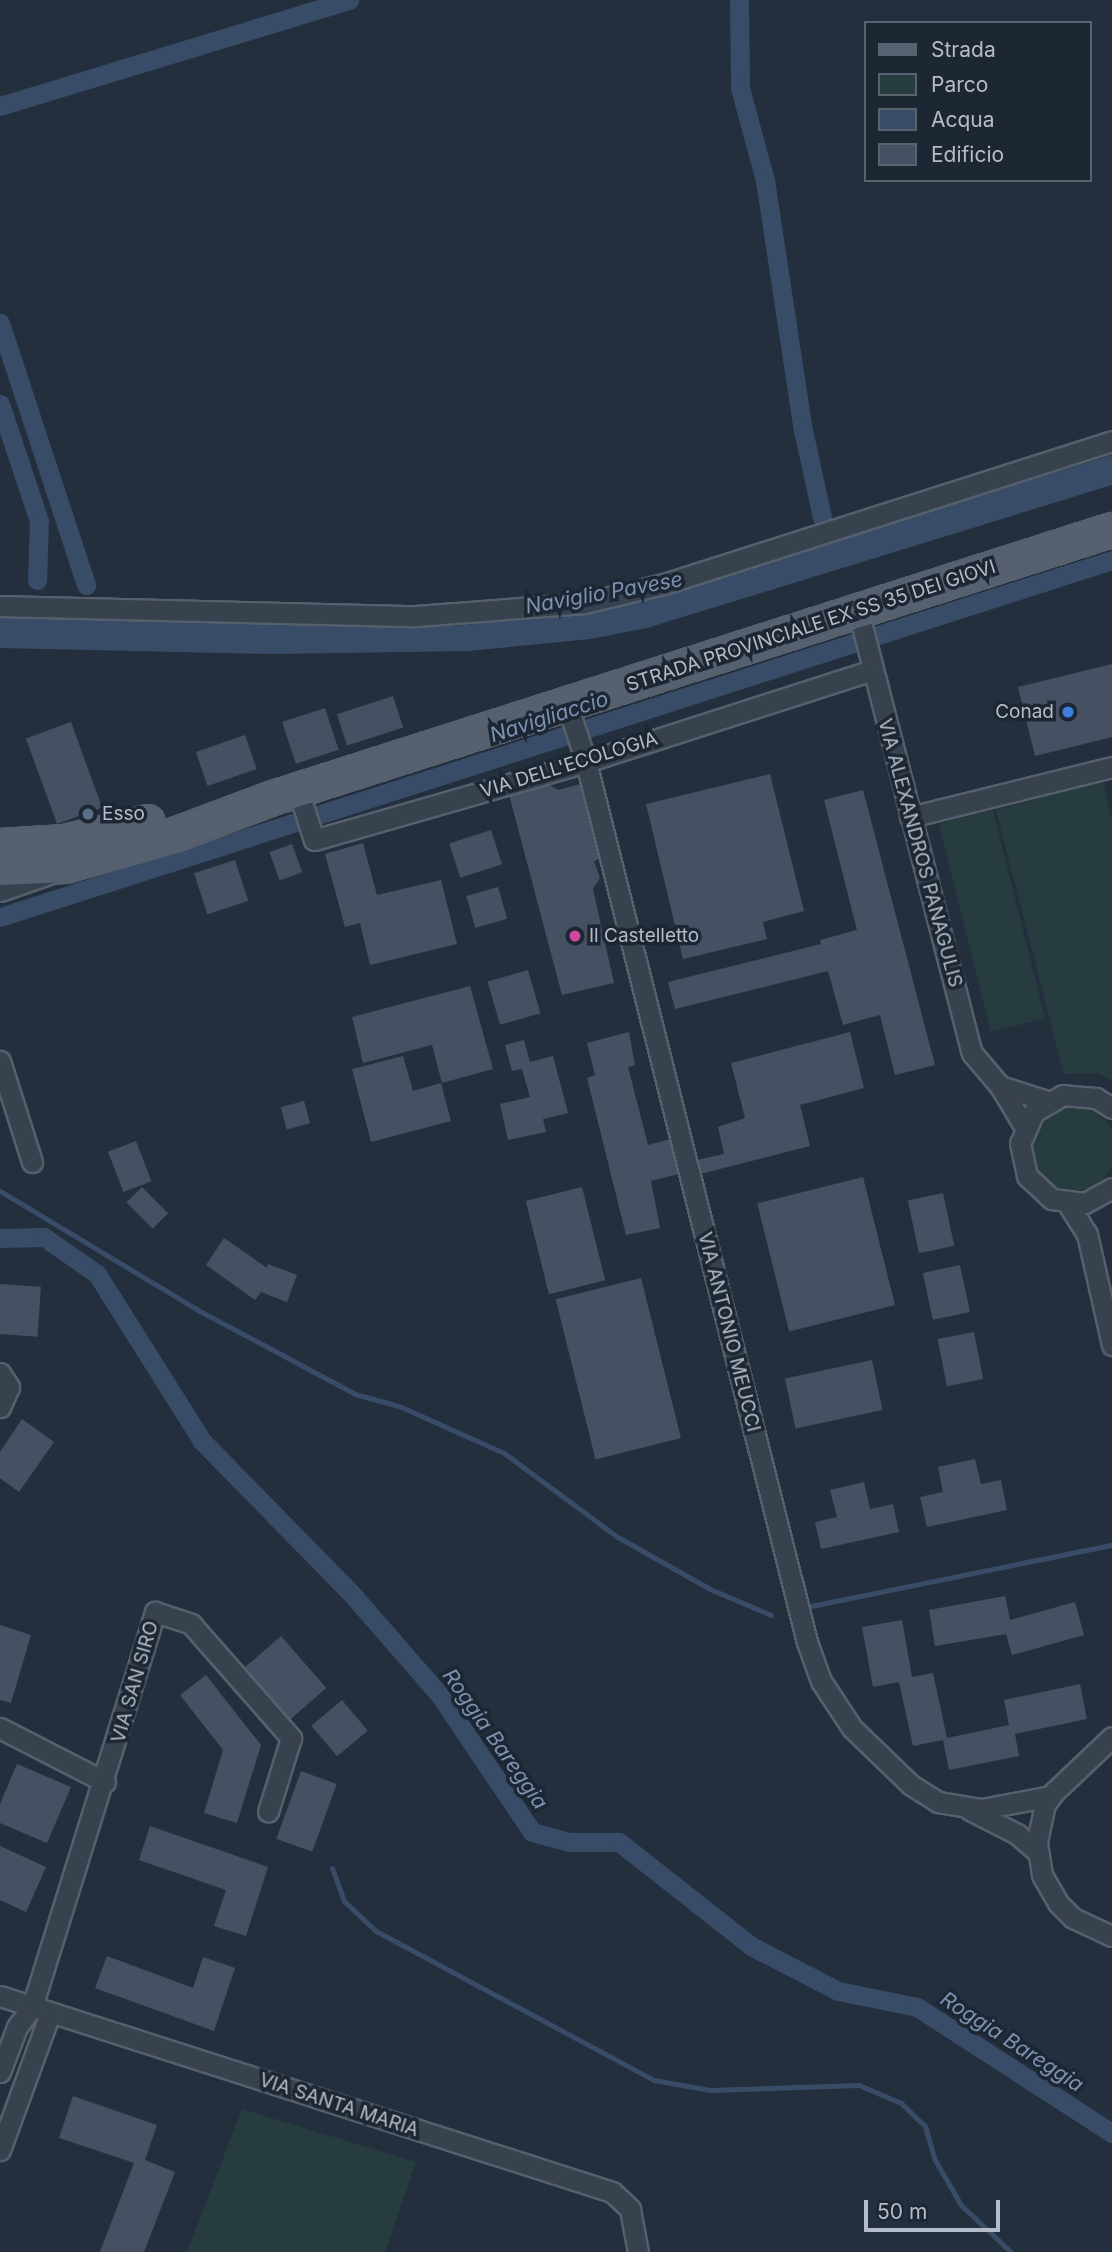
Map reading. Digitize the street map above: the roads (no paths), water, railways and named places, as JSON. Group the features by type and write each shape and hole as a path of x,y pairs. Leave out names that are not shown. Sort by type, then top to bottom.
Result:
{"main road":[{"name":"STRADA PROVINCIALE EX SS 35 DEI GIOVI","path":"0,869 66,866 177,834 570,711 858,610 1112,530"},
{"name":"STRADA PROVINCIALE EX SS 35 DEI GIOVI","path":"0,846 64,842 291,798"}],"street":[{"path":"0,606 416,616 584,603 664,584 1112,441"},
{"name":"VIA ALEXANDROS PANAGULIS","path":"858,610 972,1054 1000,1086 1024,1126"},
{"name":"VIA DELL'ECOLOGIA","path":"291,798 314,840 584,755 872,670"},
{"name":"VIA ANTONIO MEUCCI","path":"570,711 584,755 807,1642 821,1681 852,1728 911,1785 938,1802 963,1807 1003,1807 1051,1796"},
{"path":"910,817 1112,767"},
{"path":"0,891 66,866"},
{"path":"0,1061 32,1161"},
{"path":"1000,1086 1047,1101 1080,1094 1112,1108"},
{"path":"1047,1101 1024,1126 1020,1151 1027,1176 1037,1189 1068,1204 1087,1234 1112,1346"},
{"path":"1068,1204 1107,1193"},
{"path":"1087,1234 1107,1193"},
{"path":"0,1373 9,1387 0,1407"},
{"name":"VIA SAN SIRO","path":"41,2010 152,1615 161,1610 191,1624 290,1738 268,1812"},
{"path":"2,1735 105,1782"},
{"path":"1112,1737 1051,1796 1037,1831 1042,1875 1058,1903 1080,1922 1112,1936"},
{"path":"963,1807 1017,1834 1038,1852"},
{"name":"VIA SANTA MARIA","path":"0,1996 612,2192 630,2209 638,2252"},
{"path":"0,2072 17,2027 41,2010"},
{"path":"0,2150 41,2010"}],"water":[{"path":"1112,455 1112,485 647,628 591,639 468,651 271,654 0,648 0,618 453,626 592,612 651,598"}],"waterway":[{"path":"0,106 349,0"},
{"path":"739,0 740,88 765,180 803,430 822,517"},
{"path":"0,323 86,585"},
{"path":"0,404 39,521 37,580"},
{"name":"Navigliaccio","path":"0,917 1112,560"},
{"path":"0,1191 196,1309 355,1394 399,1406 504,1453 616,1536 710,1589 771,1615"},
{"name":"Roggia Bareggia","path":"0,1238 44,1237 97,1274 202,1441 350,1592 439,1694 532,1832 569,1842 619,1842 751,1946 838,1991 917,2007 1112,2133"},
{"path":"806,1607 1112,1545"},
{"path":"332,1868 344,1901 376,1931 654,2080 710,2090 859,2085 901,2103 925,2126 935,2160 961,2205 1011,2252"}],"place":[{"name":"Conad","path":"1068,712"},
{"name":"Esso","path":"88,814"},
{"name":"Il Castelletto","path":"575,936"}],"water label":[{"name":"Naviglio Pavese","path":"604,593"}]}
